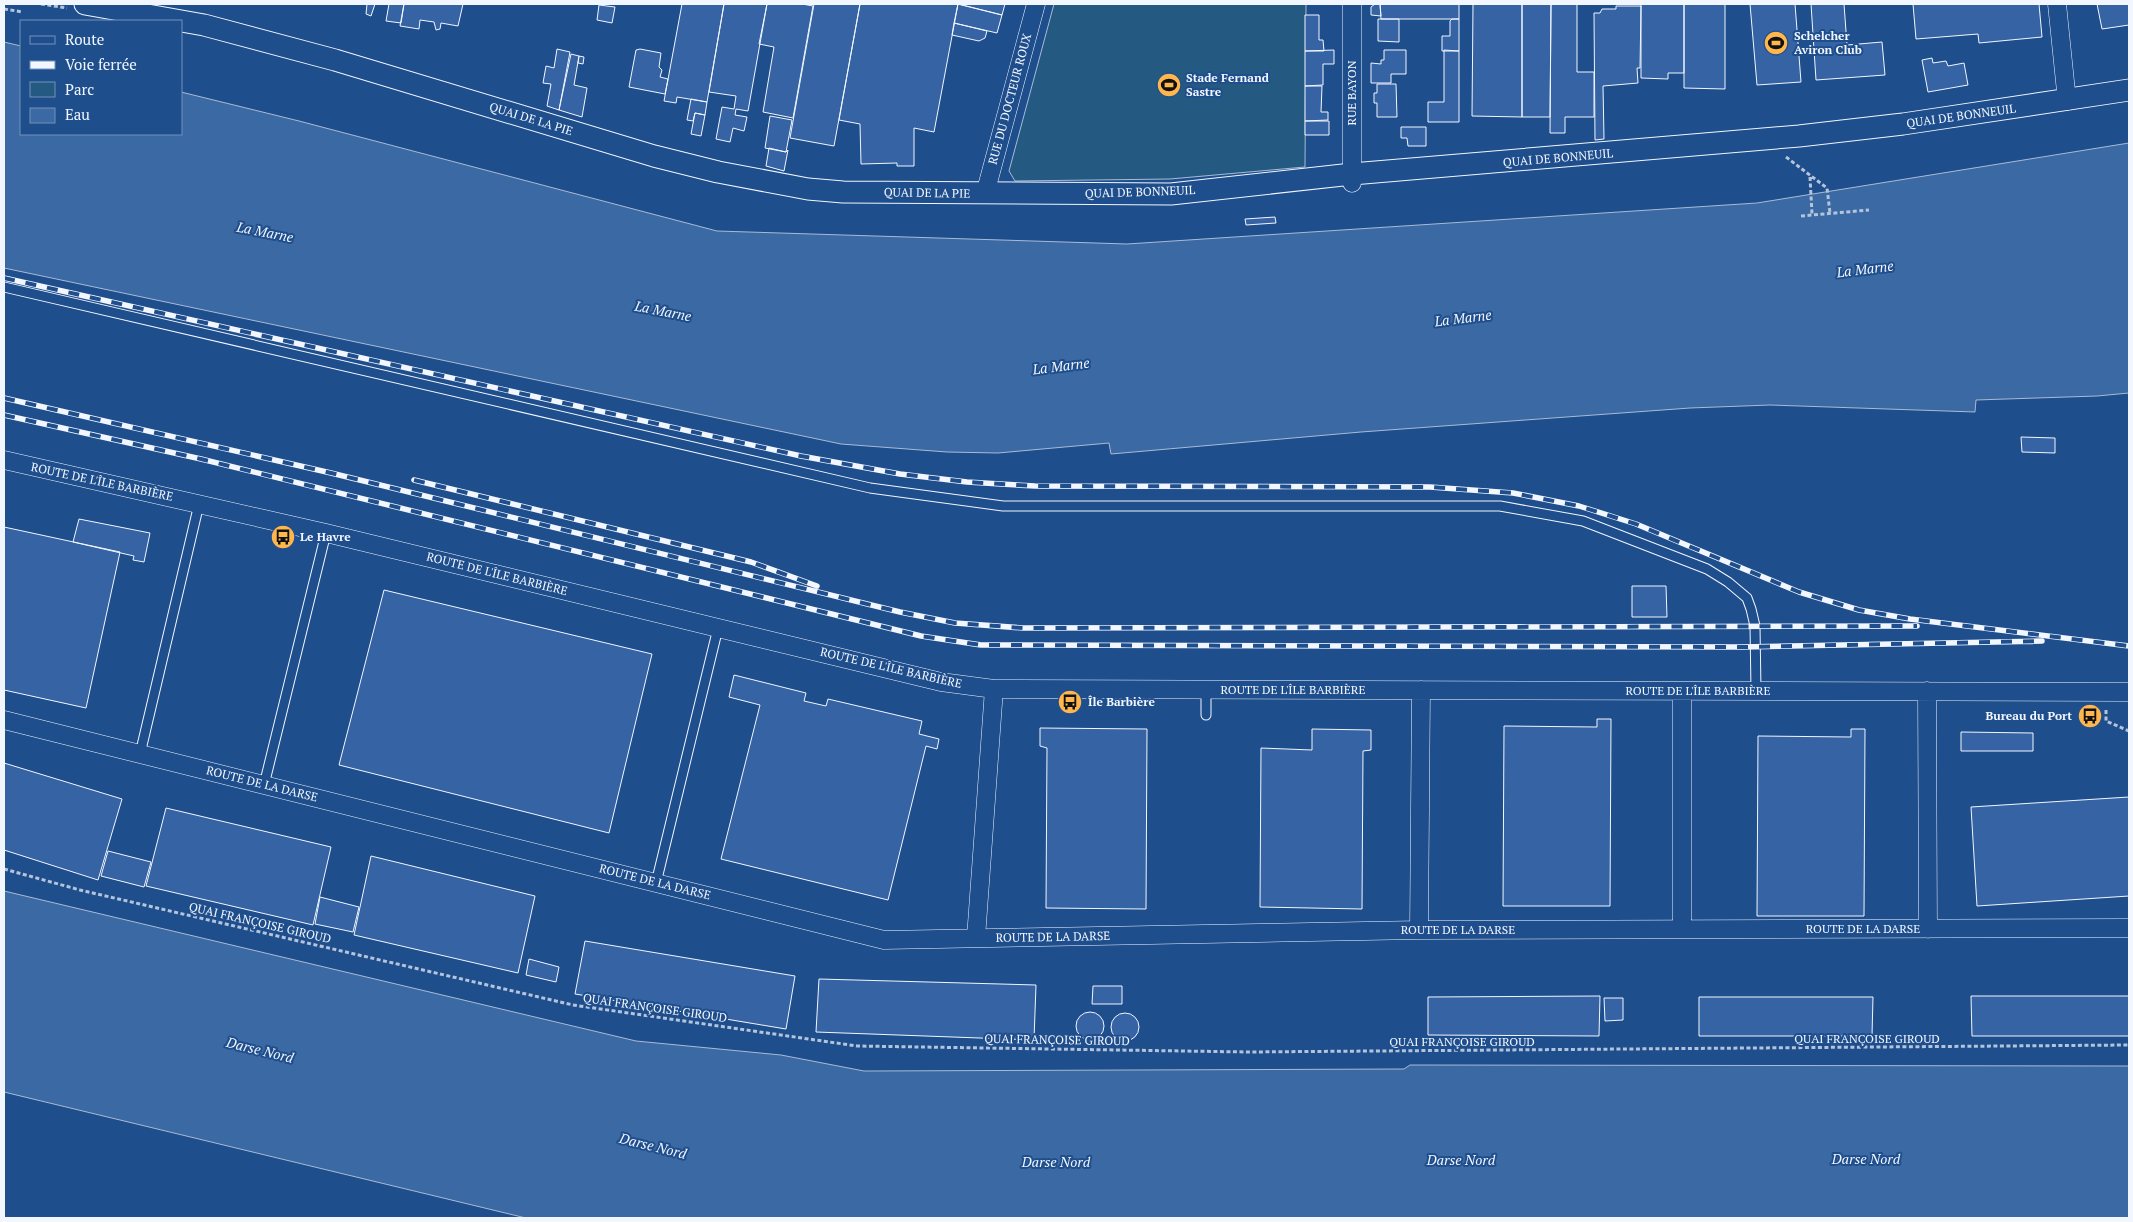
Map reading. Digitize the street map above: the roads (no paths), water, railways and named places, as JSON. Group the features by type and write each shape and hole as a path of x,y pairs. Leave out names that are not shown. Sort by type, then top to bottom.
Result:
{"street":[{"name":"QUAI DE LA PIE","path":"84,4 175,20"},
{"name":"RUE DU DOCTEUR ROUX","path":"984,194 1036,4"},
{"name":"RUE BAYON","path":"1352,4 1352,179"},
{"path":"2057,4 2067,101"},
{"name":"QUAI DE LA PIE","path":"182,21 204,25 335,60 654,156 718,172 808,189 843,192 984,194"},
{"name":"QUAI DE BONNEUIL","path":"984,194 1171,194 1352,179 1799,136 1903,124 2067,101 2129,90"},
{"name":"ROUTE DE L'ÎLE BARBIÈRE","path":"4,460 326,533 941,682 994,689 2129,692"},
{"path":"976,938 994,689"},
{"path":"1419,930 1421,690"},
{"path":"1682,691 1682,929"},
{"path":"1928,691 1928,929"},
{"name":"ROUTE DE LA DARSE","path":"4,720 884,940 1419,930 2129,928"}],"lane":[{"path":"4,286 870,488 1002,506 1500,506 1582,521 1707,570 1728,582 1747,598 1755,626 1756,691"},
{"path":"140,754 199,504"},
{"path":"264,785 326,533"},
{"path":"656,883 718,628"},
{"path":"1206,690 1206,715"}],"water":[{"name":"La Marne","path":"4,42 20,46 20,135 182,135 182,92 299,121 717,231 1127,244 1757,203 2129,143 2129,393 2097,396 1976,400 1975,412 1770,405 1690,408 1361,432 1111,454 1109,443 998,453 947,452 841,444 4,268"},
{"name":"Darse Nord","path":"4,891 636,1041 781,1055 864,1071 1404,1069 1410,1065 2129,1066 2129,1218 526,1218 4,1092"}],"railway":[{"path":"4,278 801,456 900,474 967,482 1035,486 1430,487 1513,493 1579,506 1636,524 1799,592 1859,610 1910,619 2129,646"},
{"path":"4,398 331,473 900,612 955,623 1023,628 1917,626"},
{"path":"4,415 201,459 921,636 981,645 1742,647 2042,641"},
{"path":"414,480 751,562 817,586"}],"place":[{"name":"Schelcher Aviron Club","path":"1776,43"},
{"name":"Stade Fernand Sastre","path":"1169,85"},
{"name":"Le Havre","path":"283,537"},
{"name":"Île Barbière","path":"1070,702"},
{"name":"Bureau du Port","path":"2090,716"}]}
